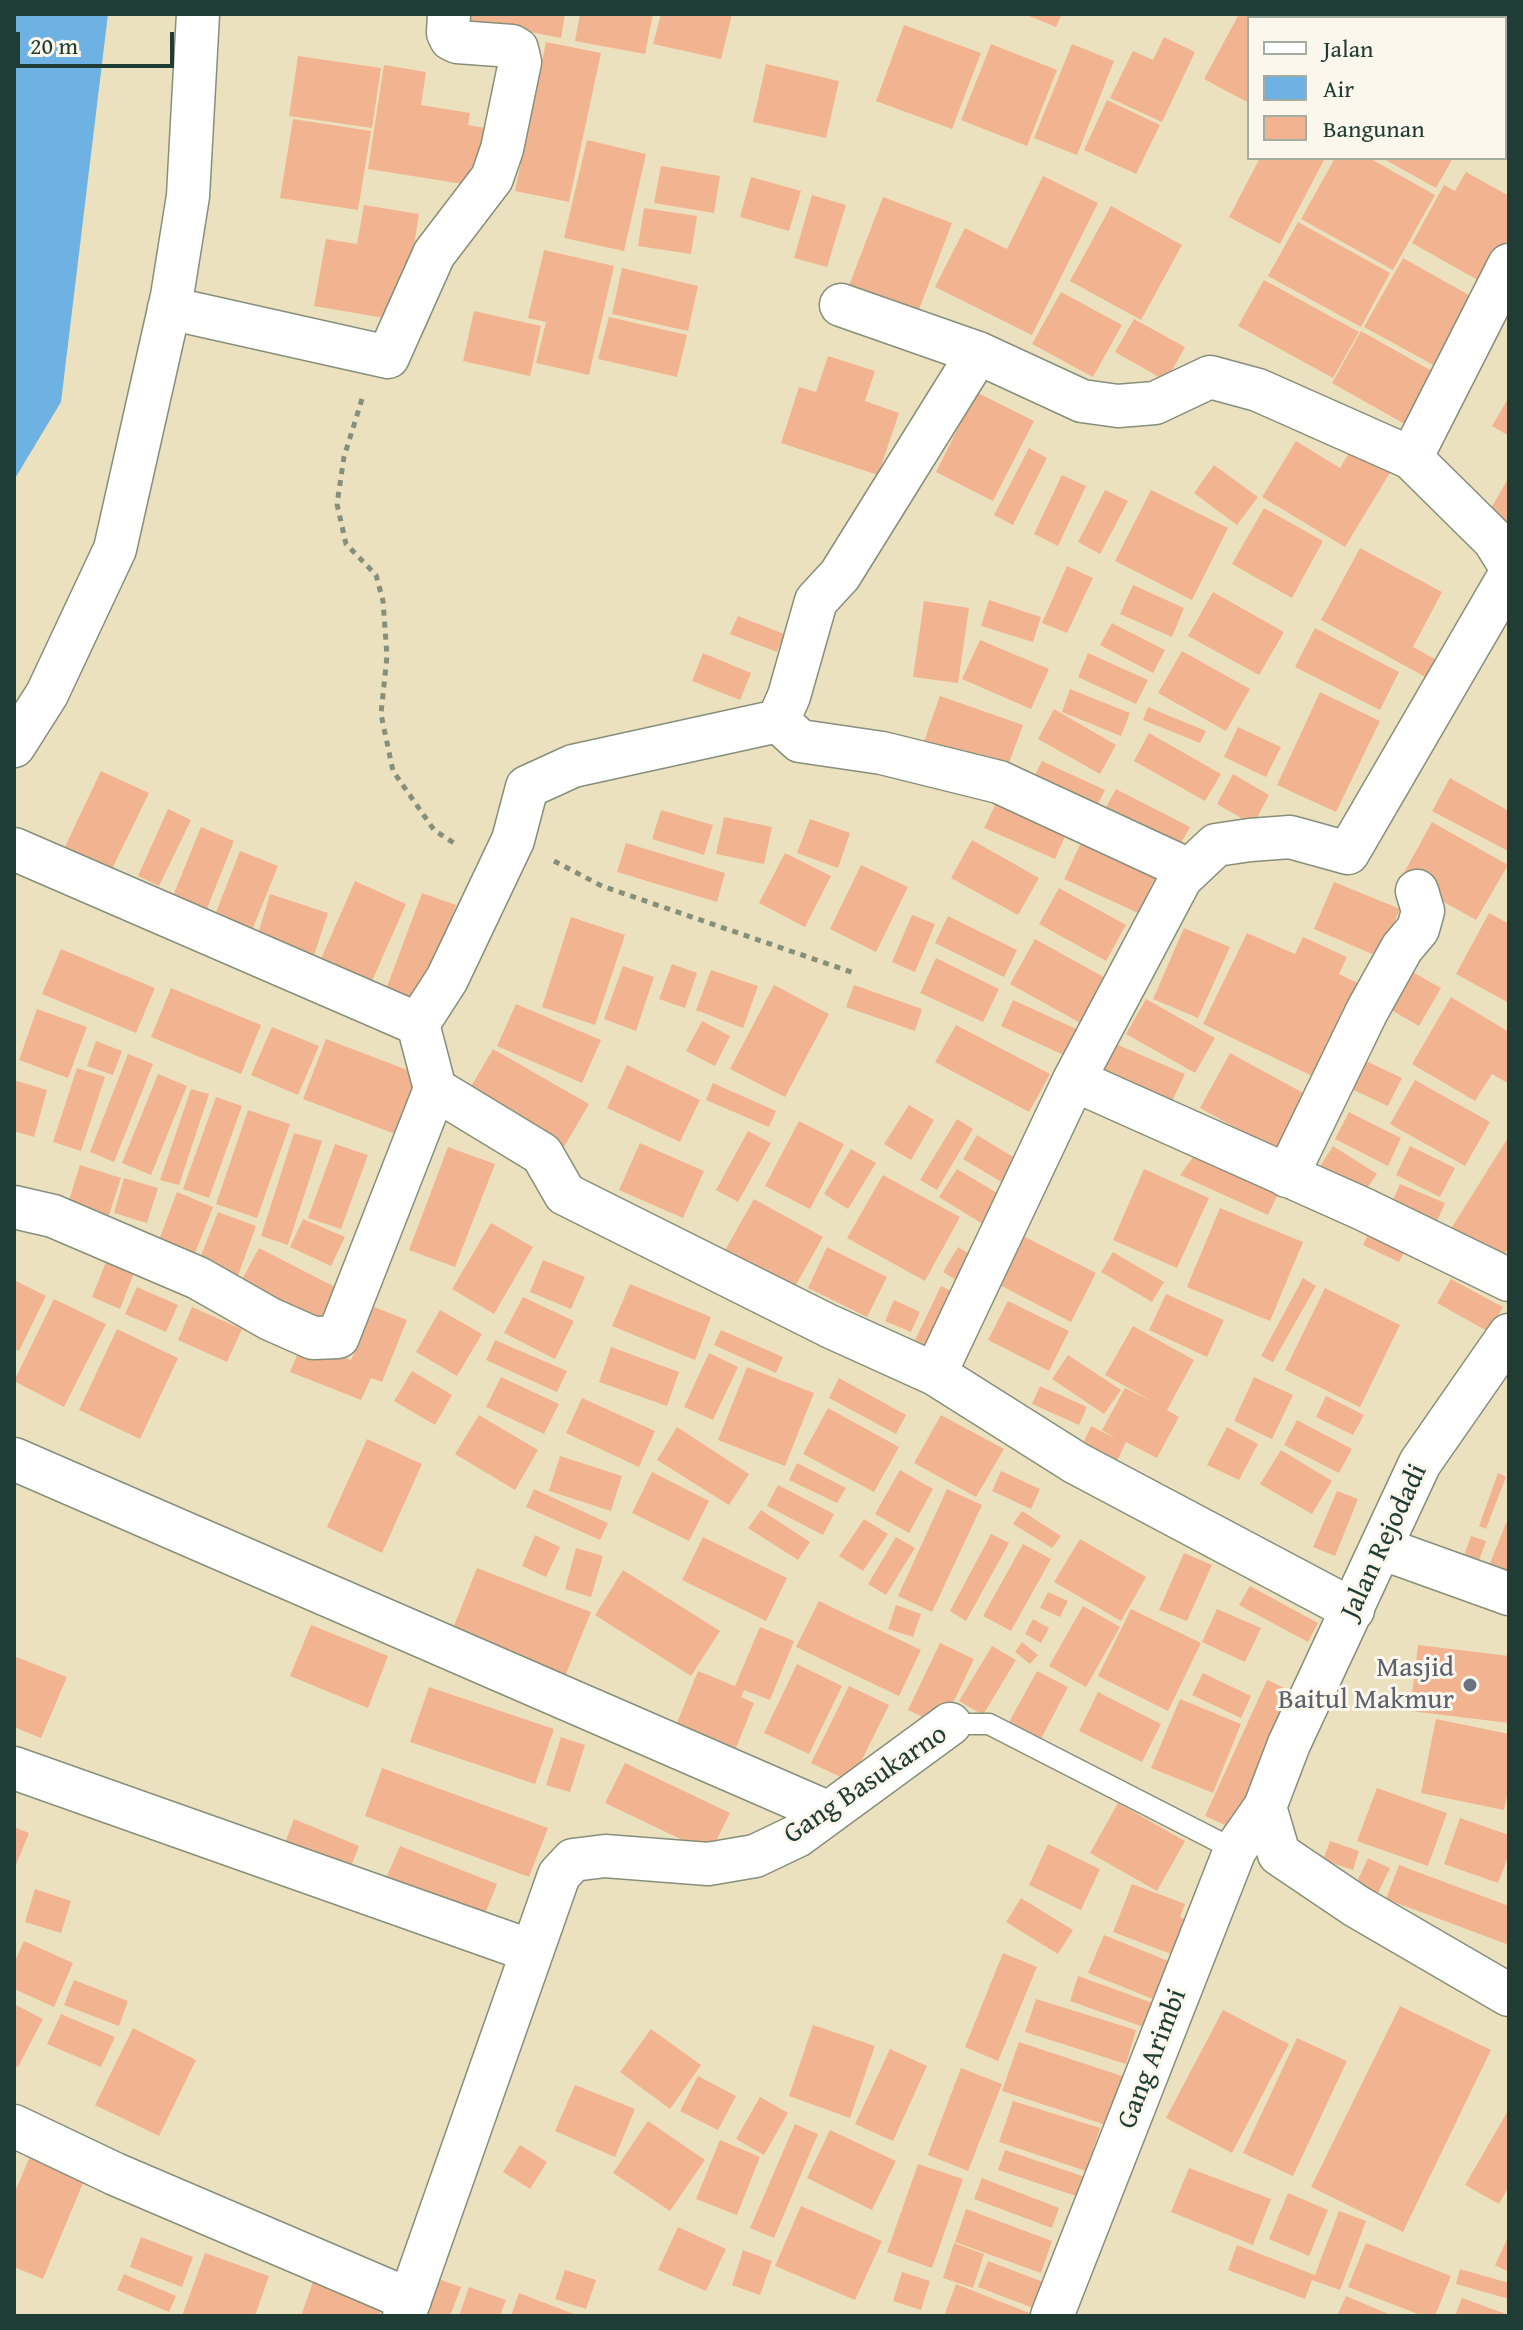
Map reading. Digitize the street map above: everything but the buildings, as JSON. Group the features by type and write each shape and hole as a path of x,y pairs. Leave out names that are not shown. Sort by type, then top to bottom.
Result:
{"street":[{"path":"14,746 47,694 115,549 169,308 188,196 198,14"},
{"path":"169,308 388,357 434,254 492,178 502,149 520,62 517,49 512,46 451,39 448,33 449,14"},
{"path":"1411,458 1509,265"},
{"path":"841,305 978,353 1082,401 1118,406 1155,403 1210,377 1258,390 1411,458 1494,540 1509,564"},
{"path":"778,721 789,696 816,601 840,575 978,353"},
{"path":"935,1374 1074,1080 1181,878 1216,845 1290,837 1348,853 1509,576"},
{"path":"14,1207 53,1216 198,1278 270,1319 313,1338 338,1337 435,1089 418,1024 447,979 506,856 527,787 573,766 778,721"},
{"path":"778,721 800,741 882,753 999,782 1189,870"},
{"path":"14,849 418,1024"},
{"path":"1287,1176 1367,1011 1402,948 1418,929 1423,911 1417,891"},
{"path":"1074,1080 1509,1280"},
{"path":"435,1089 542,1154 565,1194 829,1326 935,1374 1076,1463 1353,1610"},
{"name":"Jalan Rejodadi","path":"1265,1807 1289,1744 1420,1463 1509,1335"},
{"path":"14,1459 827,1812"},
{"path":"1381,1548 1509,1594"},
{"name":"Gang Basukarno","path":"407,2308 559,1875 573,1860 605,1856 708,1864 755,1856 797,1836 950,1724"},
{"path":"14,1768 531,1951"},
{"path":"1265,1807 1279,1854 1356,1906 1509,1995"},
{"name":"Gang Arimbi","path":"1052,2316 1235,1850 1265,1807"},
{"path":"14,2126 407,2308"}],"lane":[{"name":"Gang Basukarno","path":"950,1724 989,1724 1235,1850"}],"path":[{"path":"388,357 362,399 344,457 337,504 346,544 376,575 383,601 387,656 381,714 393,771 434,830 857,974"}],"water":[{"path":"14,14 108,14 61,402 14,480"}],"place":[{"name":"Masjid Baitul Makmur","path":"1470,1685"}]}
